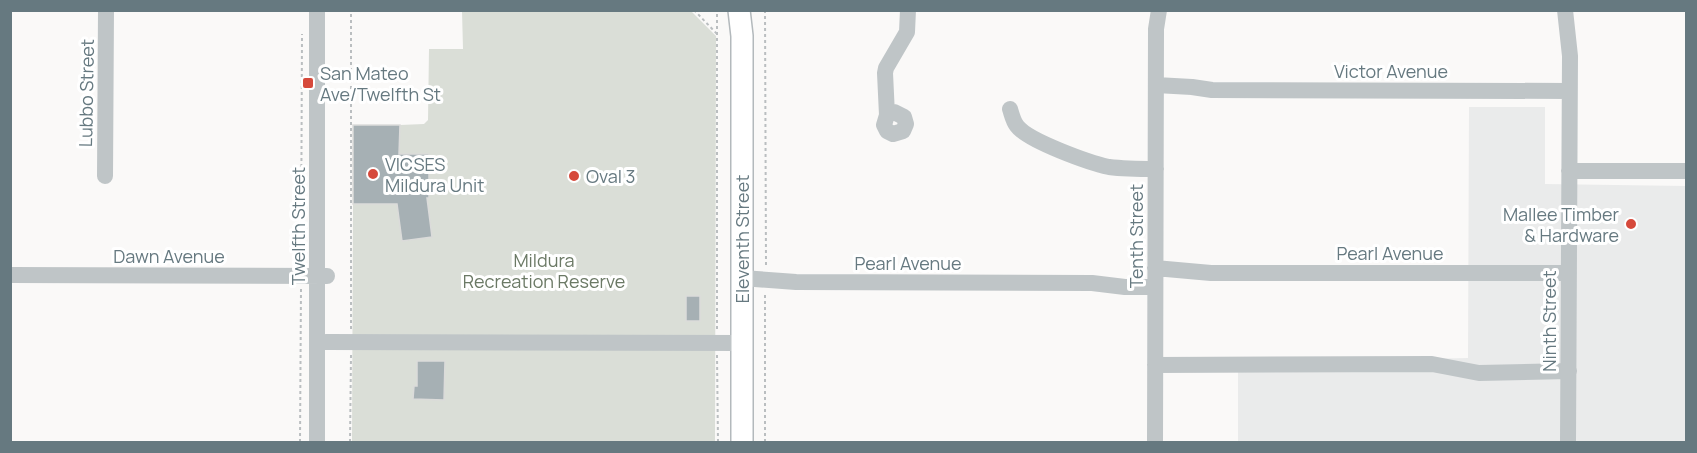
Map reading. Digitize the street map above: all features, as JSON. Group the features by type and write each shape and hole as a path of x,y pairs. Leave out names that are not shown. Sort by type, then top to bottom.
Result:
{"main road":[{"name":"Eleventh Street","path":"739,10 742,36 742,442"},
{"name":"Eleventh Street","path":"742,36 747,10"}],"street":[{"name":"Lubbo Street","path":"105,176 106,10"},
{"name":"Twelfth Street","path":"317,10 315,276 317,442"},
{"name":"Twelfth Street","path":"327,442 326,342 315,276 328,10"},
{"path":"887,115 886,68 907,32 908,10"},
{"name":"Tenth Street","path":"1150,10 1156,29"},
{"name":"Tenth Street","path":"1155,442 1156,29 1159,10"},
{"name":"Ninth Street","path":"1565,10 1570,56"},
{"name":"Ninth Street","path":"1568,442 1569,91 1570,56 1577,10"},
{"name":"Victor Avenue","path":"1156,90 1192,87 1212,90 1569,91"},
{"path":"1010,109 1019,129 1065,152 1106,166 1156,169"},
{"path":"1569,171 1686,171"},
{"name":"Pearl Avenue","path":"742,283 1092,284 1211,273 1569,273"},
{"name":"Dawn Avenue","path":"10,275 315,276"},
{"path":"326,342 742,343"},
{"path":"1155,365 1432,364 1479,373 1569,370"}],"path":[{"path":"350,442 351,10"},
{"path":"694,10 718,35"},
{"path":"717,10 718,442"},
{"path":"765,10 765,442"},
{"path":"300,442 315,276 302,34"}],"shaded area":[{"path":"1469,107 1545,107 1545,184 1686,186 1686,442 1238,442 1238,363 1468,358"}],"green space":[{"name":"Mildura Recreation Reserve","path":"462,11 691,11 716,36 715,442 352,442 353,204 382,204 393,156 400,141 400,125 424,124 428,120 429,49 463,49"}],"building":[{"path":"353,125 400,125 399,154 429,154 429,198 427,198 432,237 402,241 397,204 353,204"},
{"path":"686,296 700,296 700,321 686,321"},
{"path":"417,361 445,361 444,400 413,399 414,386 417,386"}],"place":[{"name":"San Mateo Ave/Twelfth St","path":"308,83"},
{"name":"VICSES Mildura Unit","path":"373,174"},
{"name":"Oval 3","path":"574,176"},
{"name":"Mallee Timber & Hardware","path":"1631,224"}]}
